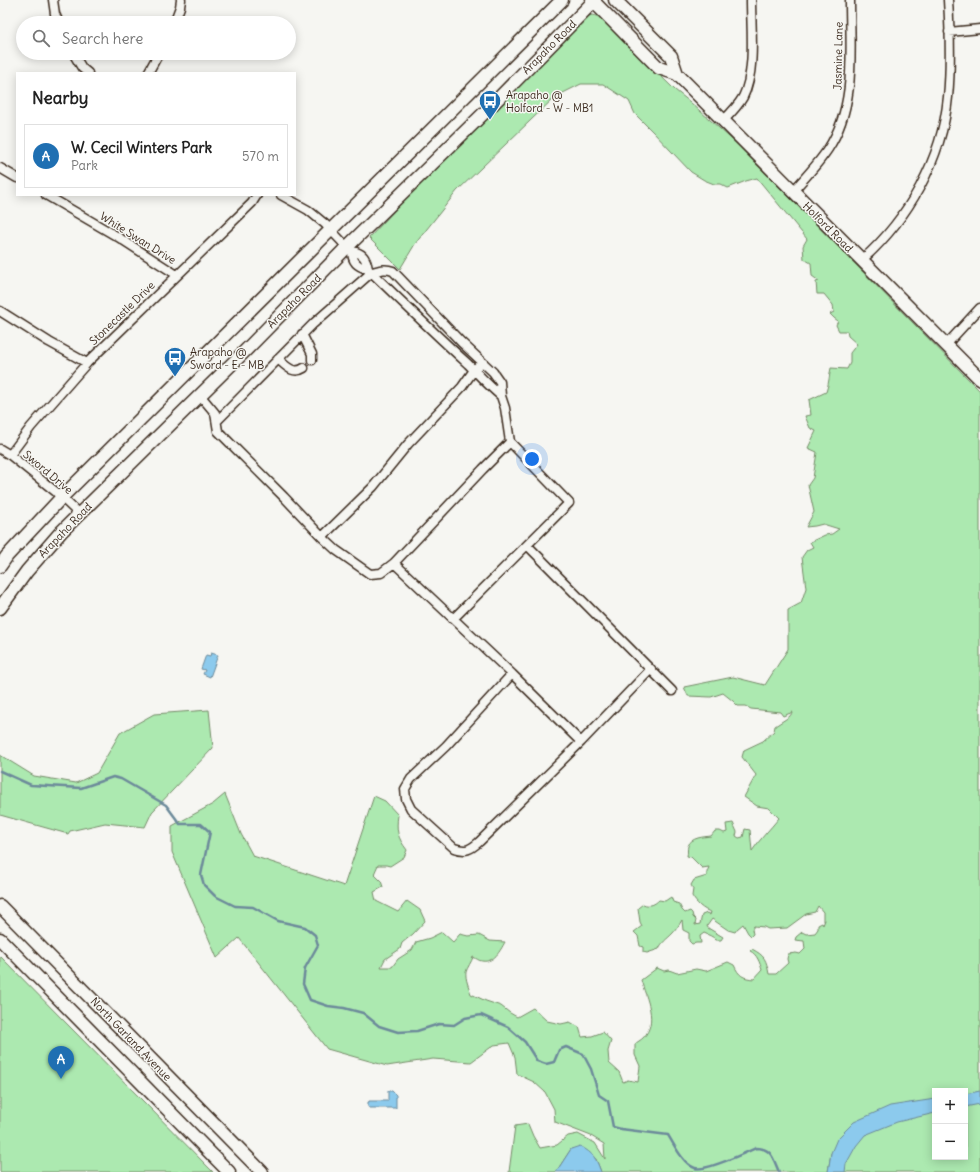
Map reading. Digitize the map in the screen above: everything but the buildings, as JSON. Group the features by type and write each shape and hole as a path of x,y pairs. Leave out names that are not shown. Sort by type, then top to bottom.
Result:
{"main road":[{"path":"0,566 7,556 62,497 562,0"},
{"name":"Holford Road","path":"594,0 659,68 677,74"},
{"name":"Arapaho Road","path":"0,608 27,571 61,532 347,247 484,113 594,0"},
{"name":"Holford Road","path":"615,0 671,56 677,74 980,379"},
{"name":"North Garland Avenue","path":"0,906 262,1172"},
{"name":"North Garland Avenue","path":"0,939 229,1172"}],"street":[{"path":"53,0 56,16"},
{"path":"177,16 181,0"},
{"path":"723,121 734,110 742,98 748,84 750,71 751,0"},
{"name":"Jasmine Lane","path":"793,191 828,149 840,128 847,103 850,78 850,0"},
{"path":"862,260 888,233 907,209 921,185 932,161 940,136 948,98 948,0"},
{"path":"949,32 980,29"},
{"path":"77,60 82,68 87,72"},
{"path":"148,72 154,60"},
{"path":"0,168 16,177"},
{"name":"White Swan Drive","path":"48,196 118,237 177,275"},
{"name":"Stonecastle Drive","path":"10,455 31,427 87,363 252,203 256,196"},
{"path":"283,196 308,210 331,230 347,247"},
{"path":"217,421 302,334 370,270 388,269 393,271 415,295 493,372 500,382 501,396 505,408 510,442 569,503 453,619"},
{"path":"370,270 440,339 501,396"},
{"path":"946,345 980,308"},
{"path":"0,311 49,342 87,363"},
{"path":"302,334 312,354 312,360"},
{"path":"278,359 288,368 295,371 300,371 304,368"},
{"path":"322,537 373,487 408,444 462,387 474,370 482,362"},
{"path":"200,395 215,413 218,431 322,537 336,550 370,574 381,573 394,563 510,442"},
{"name":"Sword Drive","path":"0,449 10,455 62,497 79,514"},
{"path":"527,545 672,691"},
{"path":"394,563 512,674 581,742"},
{"path":"512,674 446,746 411,779 405,789 406,799 411,809 454,848 461,851 470,850 479,842 581,742 651,670"}],"green space":[{"path":"592,15 601,17 675,90 738,145 980,391 980,1172 833,1172 842,1151 910,1103 831,1153 828,1172 601,1172 596,1159 571,1149 556,1172 509,1172 515,1126 528,1124 540,1148 557,1145 568,1136 578,1134 595,1143 605,1159 604,1144 591,1136 555,1122 554,1109 545,1092 534,1082 517,1074 515,1057 509,1043 494,1045 471,1062 433,1059 387,1066 327,1049 239,938 217,958 172,852 172,826 213,804 225,794 241,834 253,856 344,886 374,796 385,801 398,815 398,833 407,850 404,857 390,866 378,865 374,874 381,881 383,887 374,892 376,901 398,912 407,901 420,910 425,921 402,943 400,949 385,959 381,967 392,967 398,959 412,950 416,942 430,938 442,932 453,942 460,934 468,936 479,935 490,941 505,942 496,956 490,960 481,961 473,957 466,975 471,994 501,1006 517,1017 533,1008 547,1021 561,1024 570,1022 579,1027 582,1037 592,1036 603,1032 611,1041 608,1051 609,1063 619,1072 623,1082 628,1080 638,1082 640,1066 635,1055 635,1044 648,1032 650,1025 650,1010 641,980 657,968 664,971 669,970 677,973 696,969 706,971 728,962 734,965 742,976 754,979 762,970 756,956 750,951 752,949 764,958 769,974 776,974 788,963 788,954 800,954 805,949 804,941 795,940 796,937 802,932 806,934 815,933 818,929 818,925 822,923 823,925 825,920 823,921 823,912 818,906 815,912 806,914 787,928 768,929 754,926 752,929 753,934 751,936 743,924 735,932 728,930 712,919 707,926 723,937 721,940 716,940 704,933 700,936 701,943 692,944 689,941 689,933 683,930 682,920 675,931 659,949 647,953 643,952 643,947 640,946 638,936 634,932 642,926 638,908 643,904 652,905 659,900 665,901 671,897 673,902 679,904 685,913 690,911 692,913 696,920 695,925 700,924 702,915 707,913 710,915 711,912 700,906 692,896 693,889 691,885 694,880 707,876 709,867 702,868 691,857 687,856 688,846 692,841 698,838 711,836 715,831 724,833 727,832 726,824 733,823 737,832 736,836 739,838 743,837 745,829 750,830 752,851 779,818 769,808 757,806 744,797 756,775 742,757 744,750 763,741 774,731 775,726 789,717 793,712 783,716 780,712 738,706 723,693 711,697 688,696 684,687 733,677 765,685 788,649 788,610 801,603 806,588 802,557 807,550 813,547 810,542 825,535 832,534 839,529 823,524 806,527 814,512 808,485 813,478 817,452 808,448 816,431 810,428 805,416 811,415 809,400 826,392 831,368 847,369 850,363 850,353 857,344 848,336 847,331 839,331 836,325 838,321 830,314 834,312 833,305 824,294 817,294 816,282 819,281 812,276 811,263 804,259 803,246 807,239 757,178 728,188 720,184 714,184 704,180 691,172 635,114 629,101 603,84 581,84 555,97 457,191 415,244 400,269 369,238 422,181 425,180 585,19"},
{"path":"209,710 213,748 152,812 145,827 105,823 70,831 68,834 0,815 0,755 34,776 76,783 97,773 120,733 154,714"},
{"path":"0,956 213,1172 0,1172"}],"water":[{"path":"211,653 218,655 210,677 203,674 205,670 201,669 206,655 210,656"},
{"path":"388,1091 392,1091 396,1095 396,1108 368,1107 369,1101 388,1101"},
{"path":"980,1091 980,1104 968,1106 968,1093"},
{"path":"932,1099 932,1114 897,1122 865,1135 856,1146 846,1164 845,1172 828,1172 831,1153 837,1139 854,1122 890,1106"},
{"path":"580,1146 594,1157 601,1172 556,1172 571,1149"}],"waterway":[{"path":"0,771 31,785 81,788 113,777 121,779 166,805 180,824 201,824 210,832 201,875 204,885 215,896 235,906 253,907 278,921 305,927 315,935 318,945 305,968 303,984 310,1000 328,1006 363,1013 379,1026 398,1032 417,1031 439,1024 454,1025 465,1018 481,1015 508,1027 525,1042 537,1061 546,1064 554,1062 559,1050 566,1047 583,1054 591,1069 599,1095 608,1101 613,1127 668,1135 683,1159 695,1168 715,1165 756,1148 761,1148 769,1152 779,1172"}],"place":[{"name":"Arapaho @ Holford - W - MB1","path":"490,120"},
{"name":"Arapaho @ Sword - E - MB","path":"175,378"},
{"name":"W. Cecil Winters Park","path":"61,1079"}]}
